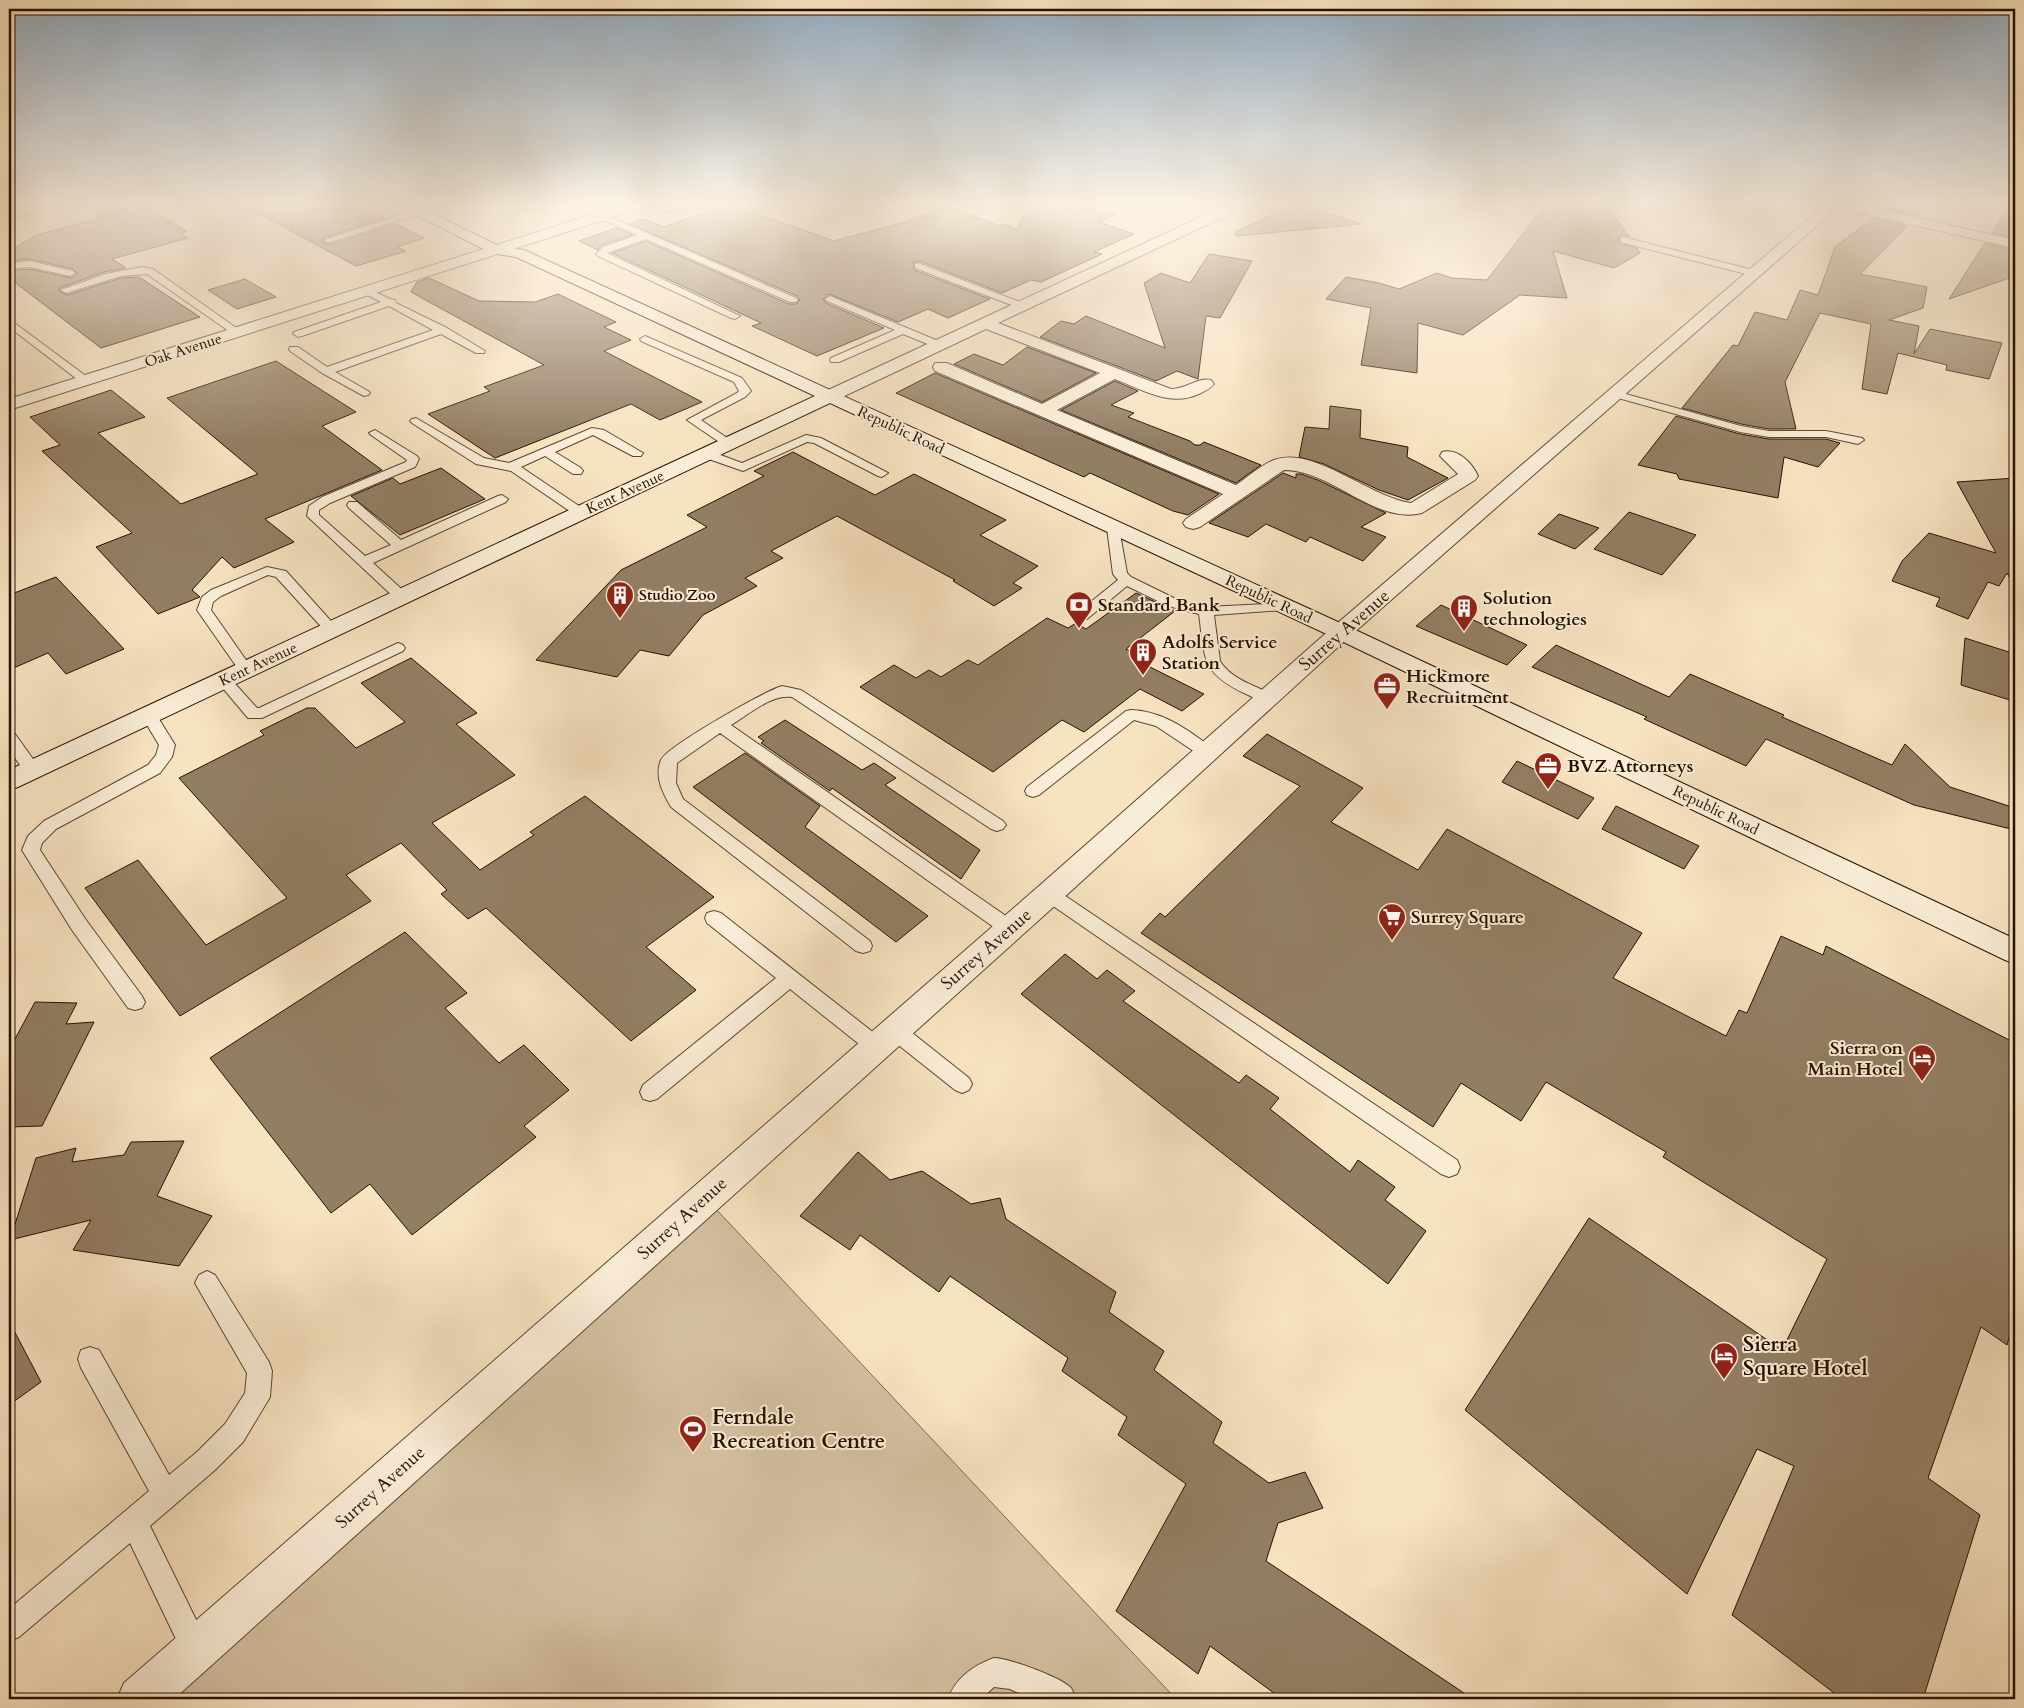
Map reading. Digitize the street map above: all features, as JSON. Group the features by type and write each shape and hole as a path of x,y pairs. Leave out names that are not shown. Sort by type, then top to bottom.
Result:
{"street":[{"name":"Oak Avenue","path":"9,405 393,283"},
{"name":"Republic Road","path":"587,283 1341,632 2015,952"},
{"name":"Kent Avenue","path":"9,781 1072,283"},
{"name":"Surrey Avenue","path":"140,1699 1049,894 1266,698 1743,283"},
{"path":"984,323 1169,394 1178,395 1190,392 1205,384"},
{"path":"941,367 1237,494"},
{"path":"1043,410 1115,372"},
{"path":"1193,523 1280,464 1290,463 1316,468 1390,506 1404,510 1415,509 1468,476 1465,469 1449,456"}],"lane":[{"path":"66,290 91,283"},
{"path":"167,283 237,332"},
{"path":"663,283 734,316"},
{"path":"752,283 792,300"},
{"path":"961,283 1022,306"},
{"path":"367,291 392,302 480,350"},
{"path":"830,299 938,345"},
{"path":"298,334 392,302"},
{"path":"9,322 86,380"},
{"path":"326,371 443,330"},
{"path":"835,360 903,330"},
{"path":"645,339 738,380 742,385 745,391 741,395 692,420 729,444"},
{"path":"294,349 326,371 364,393"},
{"path":"1615,394 1740,429 1769,434 1826,434 1858,440"},
{"path":"416,420 480,461 510,467 581,513"},
{"path":"510,467 592,430 600,432 638,453"},
{"path":"375,433 412,459 411,464 326,500 313,510 313,516 402,597"},
{"path":"706,454 743,467 806,438 817,440 882,473"},
{"path":"545,451 577,471"},
{"path":"364,562 502,499"},
{"path":"353,505 400,546"},
{"path":"1113,528 1120,574 1126,580 1173,603 1206,611 1284,606"},
{"path":"246,670 204,610 207,600 224,589 267,571 281,574 332,630"},
{"path":"1082,616 1126,580"},
{"path":"1206,611 1213,661 1216,668 1224,676 1266,698"},
{"path":"224,680 253,714 262,713 398,648"},
{"path":"863,946 677,804 668,788 665,776 669,760 720,725 769,696 782,691 796,693 997,824"},
{"path":"1033,791 1131,715 1152,716 1207,752"},
{"path":"135,1002 80,925 31,850 34,840 50,825 154,769 164,757 167,745 149,716"},
{"path":"720,725 1009,928"},
{"path":"9,738 32,770"},
{"path":"1049,894 1449,1167"},
{"path":"714,918 790,978 962,1084"},
{"path":"650,1092 790,978"},
{"path":"9,1626 206,1461 234,1433 258,1397 260,1371 208,1282"},
{"path":"90,1359 166,1495"},
{"path":"134,1522 196,1651"},
{"path":"970,1690 992,1673 1008,1672 1061,1699"}],"shaded area":[{"name":"Ferndale Recreation Centre","path":"715,1208 1176,1699 166,1699"}],"building":[{"path":"15,283 75,283 60,288 59,291 67,295 106,283 148,283 200,317 101,348"},
{"path":"233,283 251,283 276,297 237,309 208,290"},
{"path":"417,283 439,283 479,301 535,302 558,294 616,322 604,327 631,340 604,351 702,402 660,420 631,404 495,458 428,414 490,391 484,387 544,365 411,292"},
{"path":"675,283 741,283 789,304 796,304 800,300 797,296 766,283 947,283 990,299 948,318 928,309 898,322 829,294 823,299 826,303 884,328 817,356 752,326 761,323"},
{"path":"975,283 1025,283 1002,293"},
{"path":"1144,283 1240,283 1220,318 1206,316 1198,379 1177,371 1156,381 1040,337 1061,321 1074,324 1086,316 1165,348"},
{"path":"1341,283 1377,283 1399,289 1414,283 1562,283 1567,298 1520,295 1463,335 1418,323 1417,373 1361,365 1371,308 1326,299"},
{"path":"1822,283 1905,283 1927,287 1923,308 1889,320 1919,326 1914,354 1930,329 2002,343 1989,379 1946,370 1947,365 1898,353 1887,394 1862,389 1871,324 1820,313 1785,382 1796,429 1769,429 1741,424 1682,408 1733,345 1738,346 1755,312 1787,320 1800,290 1818,295"},
{"path":"1959,283 1996,283 1949,299"},
{"path":"1027,347 1096,373 1042,402 954,364 974,354 1003,365"},
{"path":"276,361 356,412 322,426 382,470 265,519 294,542 234,568 222,557 192,590 200,597 158,614 96,547 132,533 42,451 60,445 30,417 111,390 145,417 98,433 181,504 258,474 167,398"},
{"path":"935,373 1219,494 1188,515 1173,511 1090,473 1084,477 896,393"},
{"path":"1115,381 1138,391 1111,405 1134,413 1128,417 1190,441 1195,445 1200,445 1204,442 1261,465 1236,483 1061,410"},
{"path":"1330,406 1361,410 1360,438 1408,447 1407,457 1448,478 1408,500 1379,490 1324,464 1299,457 1305,427 1329,429"},
{"path":"1676,416 1740,434 1769,439 1826,439 1840,443 1818,467 1784,457 1778,498 1679,479 1677,474 1638,465"},
{"path":"793,452 875,495 914,474 1006,520 980,535 1038,566 1013,583 1022,588 994,606 953,581 955,580 837,516 771,551 783,558 745,578 757,586 703,615 669,656 640,650 617,677 536,660 621,570 707,527 687,515 764,476 754,471"},
{"path":"441,468 485,499 400,535 351,496 393,478 400,484"},
{"path":"1283,473 1296,478 1296,474 1301,474 1318,480 1386,513 1361,527 1386,537 1363,561 1310,537 1306,542 1266,524 1248,537 1209,523"},
{"path":"2015,478 2015,588 2007,573 1999,586 1988,582 1968,619 1936,606 1940,598 1892,581 1902,561 1929,533 1996,553 1957,482"},
{"path":"1629,512 1696,535 1662,575 1594,549"},
{"path":"1559,514 1599,528 1575,549 1538,534"},
{"path":"56,577 124,649 66,674 48,653 9,670 9,595"},
{"path":"1136,593 1175,611 1126,649 1138,655 1134,659 1204,694 1182,711 1140,689 1084,732 1062,720 993,772 860,687 894,665 916,678 929,670 941,677 968,660 978,665 1047,618 1068,628 1076,623 1086,629"},
{"name":"Solution technologies","path":"1441,605 1527,645 1507,665 1416,626"},
{"path":"1965,638 2015,654 2013,701 1961,685"},
{"path":"1556,645 1669,697 1690,674 1892,765 1905,744 1950,787 2015,808 2015,830 1914,805 1766,739 1746,766 1644,719 1647,717 1532,667"},
{"path":"411,658 477,713 456,724 515,775 432,823 480,870 534,835 530,832 585,796 714,897 646,947 696,990 631,1041 486,908 468,919 441,894 447,890 401,843 346,875 371,901 180,1016 85,888 138,860 206,945 287,898 179,778 264,735 260,731 307,708 315,708 356,748 405,722 361,683"},
{"path":"785,720 862,770 874,763 896,778 885,785 980,850 961,879 832,788 830,791 761,743 764,741 758,737"},
{"path":"1267,734 1363,788 1331,822 1418,870 1447,829 1642,933 1613,978 1726,1036 1739,1010 1747,1013 1781,936 1823,955 1826,946 2015,1043 2015,1316 2007,1345 1981,1327 1928,1478 1980,1515 1923,1699 1842,1699 1732,1615 1794,1466 1757,1449 1687,1594 1465,1410 1589,1218 1782,1350 1827,1259 1663,1157 1666,1152 1546,1082 1521,1121 1461,1083 1433,1127 1141,933 1160,913 1165,917 1300,786 1243,756"},
{"path":"745,753 820,806 805,827 928,916 896,942 693,787"},
{"name":"BVZ Attorneys","path":"1517,761 1594,798 1578,819 1502,782"},
{"path":"1616,806 1699,846 1684,869 1602,829"},
{"path":"405,932 467,993 445,1008 499,1063 524,1045 569,1090 524,1126 536,1137 412,1235 370,1184 331,1213 210,1058"},
{"path":"1065,954 1097,979 1107,970 1135,991 1123,1001 1239,1083 1246,1075 1279,1098 1270,1109 1350,1172 1358,1160 1395,1187 1385,1200 1426,1231 1388,1284 1021,994"},
{"path":"35,1002 77,1003 66,1024 94,1022 42,1126 9,1127 9,1050"},
{"path":"184,1141 157,1196 212,1216 179,1266 73,1250 91,1220 10,1240 36,1158 76,1148 72,1162 124,1155 131,1142"},
{"path":"858,1152 890,1180 922,1171 971,1204 1000,1198 1006,1219 1116,1292 1109,1312 1164,1351 1154,1370 1222,1422 1213,1443 1269,1483 1305,1472 1323,1508 1278,1523 1266,1561 1473,1699 1282,1699 1210,1646 1198,1674 1116,1611 1186,1484 1118,1435 1127,1417 1062,1371 1068,1358 950,1276 939,1292 860,1235 850,1250 800,1216"},
{"path":"9,1321 41,1382 9,1405"}],"place":[{"name":"Studio Zoo","path":"620,619"},
{"name":"Standard Bank","path":"1079,629"},
{"name":"Solution technologies","path":"1464,632"},
{"name":"Adolfs Service Station","path":"1143,676"},
{"name":"Hickmore Recruitment","path":"1387,710"},
{"name":"BVZ Attorneys","path":"1548,790"},
{"name":"Surrey Square","path":"1392,941"},
{"name":"Sierra on Main Hotel","path":"1922,1082"},
{"name":"Sierra Square Hotel","path":"1724,1380"},
{"name":"Ferndale Recreation Centre","path":"693,1453"}]}
